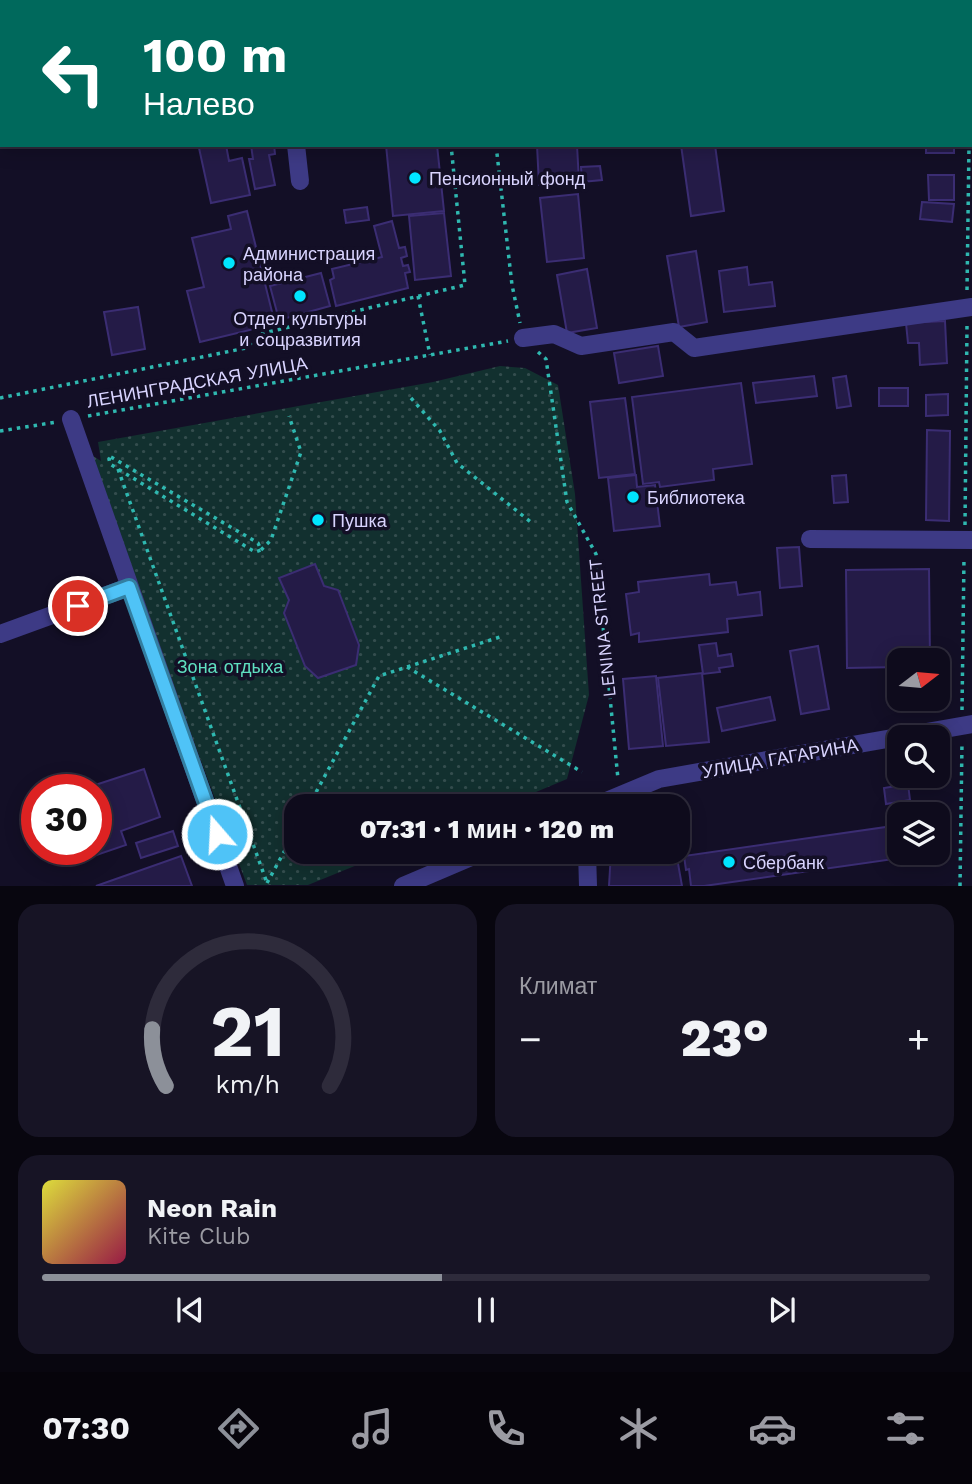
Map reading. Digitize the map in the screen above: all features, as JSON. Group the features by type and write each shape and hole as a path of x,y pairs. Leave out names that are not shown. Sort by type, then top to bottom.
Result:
{"street":[{"path":"296,147 300,181"},
{"path":"523,338 554,334 581,346 674,332 694,348 969,307"},
{"path":"71,419 235,886"},
{"path":"810,539 968,540"},
{"path":"0,634 129,587"},
{"name":"УЛИЦА ГАГАРИНА","path":"622,794 659,779 967,725"},
{"path":"403,886 455,864"},
{"path":"587,864 588,886"}],"path":[{"path":"0,398 246,348 260,334 465,285 451,147"},
{"path":"496,147 512,285 523,338"},
{"path":"960,886 967,725 969,147"},
{"path":"418,296 430,355"},
{"name":"ЛЕНИНГРАДСКАЯ УЛИЦА","path":"0,431 523,338"},
{"name":"LENINA STREET","path":"523,338 546,359 567,502 596,554 620,794"},
{"path":"411,398 440,431 457,463 532,523"},
{"path":"261,550 258,544 143,475 111,457 109,459 110,464 118,470 255,552 261,550 271,540 302,452 289,416"},
{"path":"118,470 267,883 284,852"},
{"path":"139,482 143,475"},
{"path":"315,794 379,676 503,636"},
{"path":"407,667 582,772"}],"green space":[{"name":"Зона отдыха","path":"500,366 525,368 558,385 575,494 589,695 567,779 531,794 284,794 284,864 360,864 308,885 247,885 191,734 187,735 85,451 101,461 98,442 433,382"}],"building":[{"path":"226,147 229,161 242,158 250,195 211,203 199,148"},
{"path":"251,147 274,147 275,154 269,155 275,185 255,189 249,159 253,159"},
{"name":"Пенсионный фонд","path":"386,147 437,147 444,211 393,216"},
{"path":"537,147 577,147 579,182 539,185"},
{"path":"681,147 715,147 724,211 691,216"},
{"path":"926,147 954,147 954,153 926,153"},
{"path":"600,166 602,180 582,182 581,167"},
{"path":"928,175 954,175 954,200 929,200"},
{"path":"578,194 584,258 547,262 540,198"},
{"path":"922,202 954,204 952,222 920,219"},
{"path":"367,207 369,220 346,223 344,210"},
{"name":"Администрация района","path":"247,211 275,324 200,342 187,291 204,287 192,238 231,229 228,216"},
{"path":"444,213 451,276 415,280 409,216"},
{"path":"392,221 399,248 405,247 407,256 401,258 403,266 408,265 410,272 405,273 408,288 336,306 330,280 334,278 332,269 382,257 374,226"},
{"path":"696,251 707,322 679,327 667,256"},
{"path":"747,267 749,285 772,282 775,306 724,312 719,271"},
{"path":"587,269 597,328 567,333 557,275"},
{"name":"Отдел культуры и соцразвития","path":"321,273 330,306 279,320 270,286"},
{"path":"138,307 145,349 112,355 104,312"},
{"path":"945,321 947,363 920,365 919,343 908,343 906,323"},
{"path":"658,346 663,376 619,383 614,353"},
{"path":"814,376 817,396 756,403 753,383"},
{"path":"846,376 851,406 837,408 833,378"},
{"path":"741,383 752,464 713,469 714,480 660,487 659,482 643,484 632,397"},
{"path":"879,388 908,388 908,406 879,406"},
{"path":"948,394 948,415 926,416 926,395"},
{"path":"625,398 635,474 599,478 590,402"},
{"path":"927,430 950,431 949,521 926,520"},
{"path":"636,475 637,487 655,485 660,526 614,531 608,478"},
{"path":"846,475 848,502 834,503 832,476"},
{"path":"799,547 802,586 780,588 777,548"},
{"path":"315,564 324,586 338,590 359,645 356,665 318,678 305,666 284,613 289,600 279,578"},
{"path":"929,569 930,648 887,648 887,667 847,668 846,570"},
{"path":"709,574 710,585 736,582 738,595 760,592 762,615 727,619 728,632 639,642 639,633 631,635 626,594 639,592 638,582"},
{"path":"716,643 718,656 731,654 733,666 719,668 720,672 703,674 699,645"},
{"path":"818,646 829,709 801,714 790,651"},
{"path":"702,673 709,742 666,746 658,678"},
{"path":"656,676 663,746 629,749 623,679"},
{"path":"770,697 775,720 722,731 717,708"},
{"path":"144,769 160,817 121,831 126,845 112,850 112,779"},
{"path":"884,788 908,788 910,800 886,804"},
{"path":"887,827 887,860 691,886 689,869 686,870 685,864 690,864 690,855"},
{"path":"173,831 178,846 141,858 136,843"},
{"path":"181,856 192,886 96,886"},
{"path":"610,864 678,864 682,886 609,886"}],"place":[{"name":"Пенсионный фонд","path":"415,178"},
{"name":"Администрация района","path":"229,263"},
{"name":"Отдел культуры и соцразвития","path":"300,296"},
{"name":"Библиотека","path":"633,497"},
{"name":"Пушка","path":"318,520"},
{"name":"Сбербанк","path":"729,862"}],"route":[{"path":"78,606 129,587 217,834"}]}
